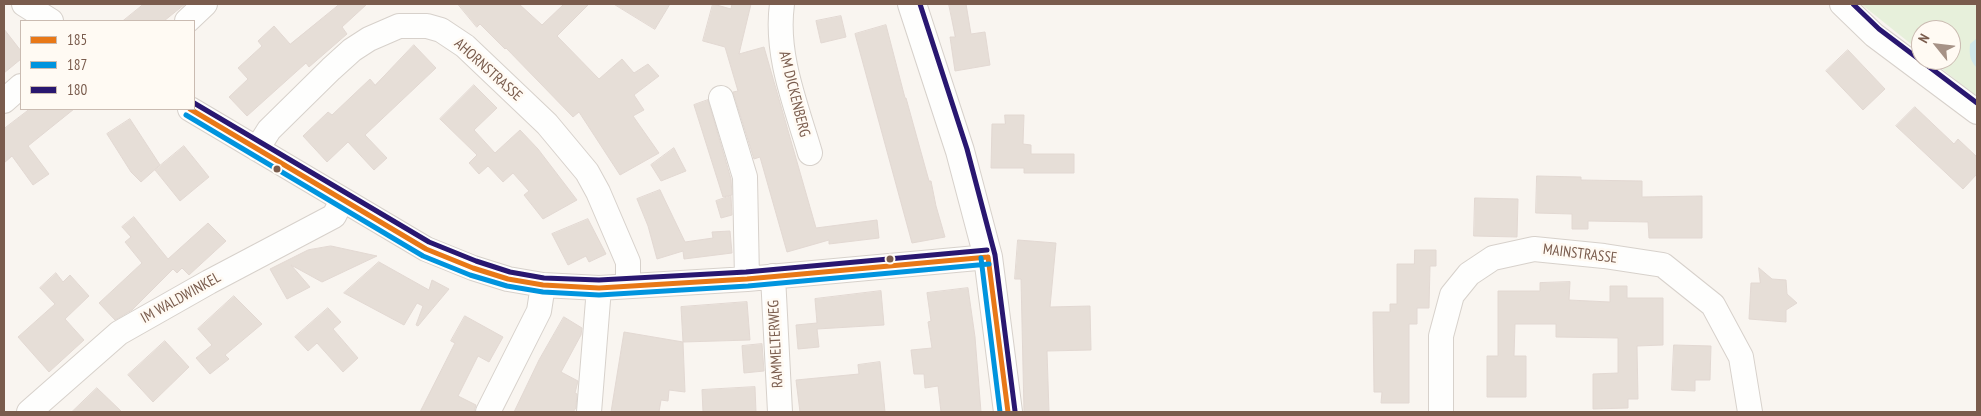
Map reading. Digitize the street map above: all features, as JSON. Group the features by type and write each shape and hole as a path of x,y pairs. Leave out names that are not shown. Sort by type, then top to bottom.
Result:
{"street":[{"path":"24,4 49,20"},
{"path":"188,20 205,4"},
{"name":"AM DICKENBERG","path":"782,4 781,44 785,68 810,153"},
{"path":"912,4 960,151 988,257 1008,412"},
{"path":"1842,4 1874,35 1977,112"},
{"name":"AHORNSTRASSE","path":"257,149 269,130 330,69 352,50 369,39 400,26 427,26 442,30 465,46 547,124 587,172 598,192 628,262 628,285"},
{"path":"4,101 20,87"},
{"path":"721,98 745,177 747,278"},
{"path":"192,110 426,249 473,268 508,279 544,285 599,288 773,276 988,257"},
{"name":"IM WALDWINKEL","path":"29,412 119,333 209,282 334,216 342,200"},
{"name":"MAINSTRASSE","path":"1441,412 1441,336 1452,295 1469,274 1492,258 1534,249 1604,256 1663,266 1713,305 1742,357 1750,412"},
{"name":"RAMMELTERWEG","path":"773,276 780,412"},
{"path":"488,412 539,311 544,285"},
{"path":"589,412 599,288"}],"green space":[{"path":"1861,4 1977,4 1977,97 1943,70 1961,70 1961,20 1911,20 1911,44"}],"water":[{"path":"1976,39 1977,68 1970,57 1970,44"}],"building":[{"path":"144,4 185,4 165,20 124,20"},
{"path":"340,4 367,4 342,27 347,34 309,67 306,63 247,116 229,97 248,79 238,68 262,46 258,41 274,26 290,44"},
{"path":"458,4 519,4 542,25 564,4 589,4 557,36 599,79 622,59 634,73 648,64 659,76 634,95 644,110 633,116 659,153 620,175 579,112 573,117 506,48 480,24 477,27"},
{"path":"614,4 670,4 655,29"},
{"path":"713,4 731,9 732,4 751,4 739,54 764,47 816,228 877,220 879,238 829,244 829,240 787,252 760,157 754,159 733,92 738,91 725,47 703,41"},
{"path":"949,4 966,4 971,34 985,32 990,65 955,71 950,37 955,37"},
{"path":"841,16 846,37 821,43 816,21"},
{"path":"886,25 905,98 929,181 931,181 945,237 912,243 855,34"},
{"path":"4,29 20,50 20,60 4,73"},
{"path":"414,45 436,68 365,135 387,158 374,170 348,142 327,162 303,136 328,112 332,115 370,79 375,85"},
{"path":"1848,50 1885,89 1863,110 1826,71"},
{"path":"474,85 497,108 474,130 495,153 520,130 538,149 577,200 543,219 524,195 529,191 513,173 503,182 488,166 479,174 469,163 477,155 440,119"},
{"path":"708,100 731,179 732,195 723,197 694,105"},
{"path":"1915,107 1954,144 1958,139 1977,157 1977,174 1963,189 1896,126"},
{"path":"29,110 73,110 28,146 49,174 33,185 12,156 4,163 4,129"},
{"path":"1005,115 1024,115 1023,144 1031,145 1031,154 1074,154 1074,173 1024,173 1024,168 991,168 992,124 1005,124"},
{"path":"130,119 160,165 141,182 131,172 107,134"},
{"path":"184,146 209,177 180,201 155,170"},
{"path":"674,148 686,171 661,181 651,165"},
{"path":"1537,176 1581,177 1581,180 1642,181 1642,197 1702,196 1702,238 1649,238 1648,222 1588,221 1588,229 1572,229 1572,214 1536,213"},
{"path":"660,190 685,242 713,238 712,232 730,231 732,253 684,259 683,251 657,259 648,226 637,199"},
{"path":"731,196 732,215 721,218 716,201"},
{"path":"1475,198 1518,199 1517,237 1474,236"},
{"path":"134,217 168,259 208,223 226,241 189,275 182,268 177,273 173,269 132,310 115,320 99,303 142,263 125,242 131,237 122,227"},
{"path":"588,219 606,254 589,262 586,256 568,265 552,234"},
{"path":"1018,240 1056,243 1050,307 1090,306 1091,350 1047,351 1049,412 1024,412 1021,279 1015,279"},
{"path":"331,246 377,256 322,282 291,265 310,287 287,299 270,269 308,250"},
{"path":"1415,250 1436,250 1436,266 1430,266 1429,308 1417,308 1417,324 1409,324 1409,403 1381,403 1382,392 1374,392 1373,312 1390,312 1390,304 1397,304 1397,264 1414,264"},
{"path":"379,262 429,290 432,280 449,289 418,326 416,325 423,306 417,303 404,325 344,293"},
{"path":"1759,268 1772,279 1786,280 1787,294 1797,303 1786,310 1786,322 1749,319 1751,283 1760,283"},
{"path":"56,273 63,282 70,275 89,296 65,319 84,340 49,372 18,337 55,304 40,288"},
{"path":"1570,282 1569,300 1610,302 1610,286 1627,286 1627,298 1663,298 1663,345 1637,346 1638,399 1628,399 1628,408 1593,409 1593,374 1618,373 1618,338 1556,337 1556,324 1515,324 1514,356 1526,356 1526,397 1487,397 1487,356 1498,356 1498,291 1540,291 1540,283"},
{"path":"968,288 975,337 981,412 941,412 938,386 925,388 924,374 914,374 911,350 932,348 928,322 931,321 927,293"},
{"path":"881,291 884,325 817,329 819,347 798,349 796,325 817,323 815,299"},
{"path":"234,296 262,324 225,355 229,359 210,374 196,358 212,345 198,329"},
{"path":"747,302 750,340 683,342 681,307"},
{"path":"328,308 341,322 333,329 358,358 343,372 317,343 308,351 295,337"},
{"path":"465,316 503,337 489,362 478,356 458,396 476,405 474,412 420,412 455,343 451,341"},
{"path":"564,317 582,328 581,335 561,372 578,381 575,393 577,394 576,408 573,412 514,412 539,360"},
{"path":"624,332 683,342 685,392 669,390 668,401 661,400 659,412 611,412"},
{"path":"165,341 189,367 153,402 128,375"},
{"path":"762,344 764,371 744,373 742,346"},
{"path":"1674,345 1711,346 1710,380 1695,380 1695,391 1672,390"},
{"path":"880,362 885,412 800,412 796,380 859,374 858,365"},
{"path":"755,387 756,412 703,412 702,390"},
{"path":"97,388 122,412 72,412"}],"transit line":[{"name":"180","path":"920,4 967,149 995,255 1015,411"},
{"name":"180","path":"1853,4 1879,29 1977,103"},
{"name":"180","path":"195,104 429,242 510,272 544,278 599,280 746,272 987,250"},
{"name":"185","path":"192,110 426,249 473,268 508,279 543,285 599,288 747,279 988,257"},
{"name":"187","path":"186,115 423,256 470,275 507,286 543,292 599,295 748,286 989,264"},
{"name":"185","path":"988,257 1008,412"},
{"name":"187","path":"981,258 1000,412"}]}
